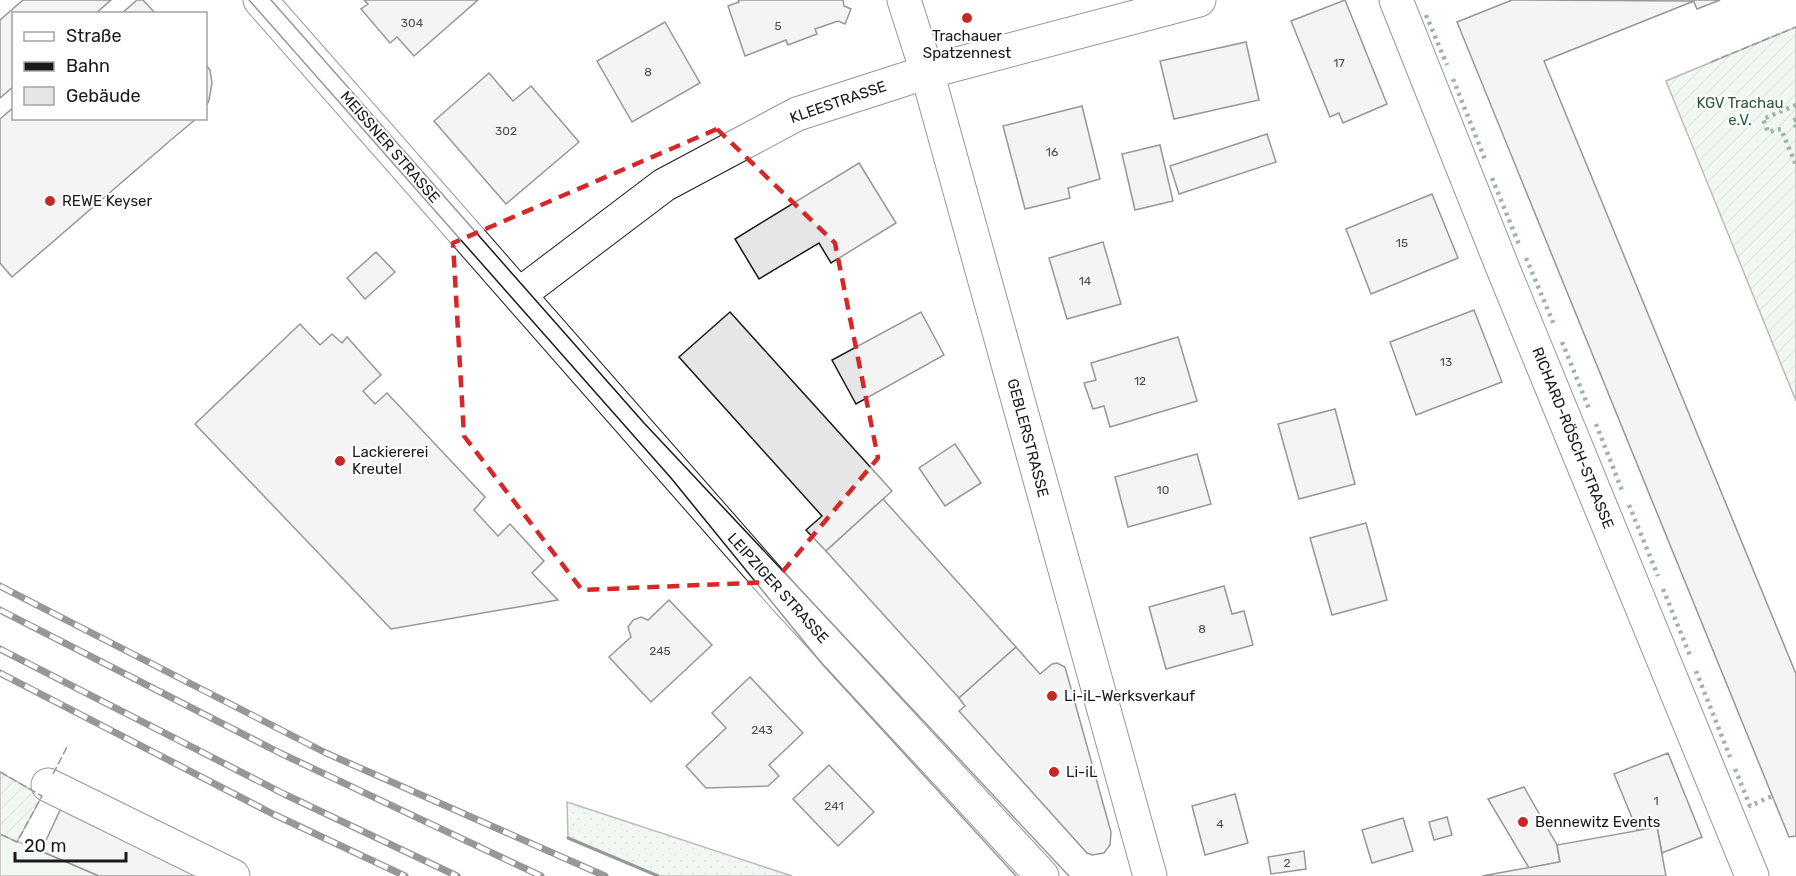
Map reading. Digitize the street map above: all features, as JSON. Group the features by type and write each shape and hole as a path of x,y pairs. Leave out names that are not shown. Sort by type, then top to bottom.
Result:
{"street":[{"name":"MEISSNER STRASSE","path":"260,0 520,294"},
{"name":"GEBLERSTRASSE","path":"904,0 927,72 1150,876"},
{"name":"KLEESTRASSE","path":"520,294 664,185 797,114 927,72 1199,0"},
{"name":"RICHARD-RÖSCH-STRASSE","path":"1395,0 1752,876"},
{"name":"LEIPZIGER STRASSE","path":"520,294 786,599 1042,876"},
{"path":"48,785 233,876"}],"highlighted area":[{"path":"717,129 835,243 878,458 774,582 582,590 464,436 453,243"}],"green space":[{"name":"KGV Trachau e.V.","path":"1796,27 1796,401 1666,81"},
{"path":"0,772 42,796 17,842 0,834"},
{"path":"567,802 792,876 658,876 568,838"},
{"path":"0,834 99,876 0,876"}],"building":[{"path":"23,0 111,0 97,12 12,12 12,88 0,98 0,20"},
{"path":"137,0 143,0 154,12 123,12"},
{"path":"364,0 478,0 414,56 397,37 390,43 361,9 368,4"},
{"path":"738,0 843,0 844,6 851,9 845,24 838,21 815,29 817,34 788,45 786,40 745,56 728,6 739,2"},
{"path":"1345,0 1387,104 1343,123 1339,113 1330,117 1291,21"},
{"path":"1512,0 1694,1 1544,61 1796,674 1796,836 1789,837 1457,22"},
{"path":"1693,0 1720,0 1697,9"},
{"path":"665,22 700,83 632,122 597,61"},
{"path":"1246,42 1259,100 1174,119 1160,61"},
{"path":"207,66 210,70 212,83 207,105"},
{"path":"489,73 513,101 531,86 579,142 506,204 434,121"},
{"path":"1082,106 1100,179 1068,188 1070,198 1025,209 1003,126"},
{"name":"REWE Keyser","path":"12,109 12,120 195,120 12,277 0,263 0,119"},
{"path":"1267,134 1276,162 1179,194 1170,166"},
{"path":"1160,145 1173,201 1135,210 1122,154"},
{"path":"859,163 896,223 831,263 819,243 759,279 735,239"},
{"path":"1432,194 1458,258 1371,294 1346,229"},
{"path":"1103,242 1121,304 1067,319 1049,258"},
{"path":"376,252 395,272 365,299 347,278"},
{"path":"1474,310 1502,382 1416,415 1390,342"},
{"path":"730,312 892,491 826,551 806,530 822,516 679,357"},
{"path":"921,312 944,355 856,404 832,360"},
{"name":"Lackiererei Kreutel","path":"300,324 320,345 332,334 342,343 347,337 381,375 363,391 375,404 387,393 485,497 474,510 498,536 510,524 544,561 532,573 558,600 391,629 195,424"},
{"path":"1178,337 1197,401 1110,427 1104,406 1093,409 1084,383 1096,380 1091,363"},
{"path":"1335,409 1355,484 1299,499 1278,424"},
{"path":"955,444 981,483 945,506 919,468"},
{"path":"1197,454 1211,504 1128,527 1115,477"},
{"path":"883,499 1016,647 959,698 826,551"},
{"path":"1366,523 1387,600 1332,615 1310,538"},
{"path":"1224,586 1232,614 1244,611 1253,645 1166,669 1149,607"},
{"path":"669,600 712,645 651,702 609,657 631,637 628,627 633,620 641,617 648,620"},
{"name":"Li-iL","path":"1016,647 1040,674 1052,664 1057,663 1065,667 1111,832 1110,845 1104,853 1092,855 1087,853 959,711 965,706 959,698"},
{"path":"750,677 803,733 769,765 779,776 768,786 706,788 686,766 726,728 712,713"},
{"path":"1668,753 1702,837 1662,853 1657,827 1637,830 1614,774"},
{"path":"829,765 874,812 838,846 793,799"},
{"name":"Bennewitz Events","path":"1524,787 1557,845 1560,862 1529,868 1488,799"},
{"path":"1235,794 1248,843 1205,855 1192,806"},
{"path":"62,806 202,876 99,876 41,851"},
{"path":"1447,817 1452,835 1434,840 1429,822"},
{"path":"1403,818 1413,851 1372,863 1362,830"},
{"path":"1657,827 1666,876 1482,876 1560,862 1557,845"},
{"path":"1304,851 1306,869 1271,874 1268,857"}],"tram line":[{"path":"249,0 671,478 823,665 1016,876"},
{"path":"271,0 644,423 1069,876"}],"railway":[{"path":"0,586 326,753 605,876"},
{"path":"0,610 280,753 541,876"},
{"path":"0,649 284,794 457,876"},
{"path":"0,673 273,814 405,876"}],"hedge":[{"path":"1426,15 1447,65"},
{"path":"1453,79 1486,162"},
{"path":"1796,105 1763,119 1768,132 1781,129 1796,165"},
{"path":"1796,119 1793,121 1796,127"},
{"path":"1492,178 1520,247"},
{"path":"1526,258 1555,327"},
{"path":"1562,342 1590,411"},
{"path":"1596,424 1623,493"},
{"path":"1629,505 1658,576"},
{"path":"1663,589 1691,658"},
{"path":"1696,671 1730,757"},
{"path":"1735,769 1750,806 1772,796"}],"fence":[{"path":"1711,62 1796,27"},
{"path":"53,774 68,745"},
{"path":"0,772 42,796 17,842 0,834"}],"wall":[{"path":"568,838 658,876"}],"place":[{"name":"Trachauer Spatzennest","path":"967,18"},
{"name":"REWE Keyser","path":"50,201"},
{"name":"Lackiererei Kreutel","path":"340,461"},
{"name":"Li-iL-Werksverkauf","path":"1052,696"},
{"name":"Li-iL","path":"1054,772"},
{"name":"Bennewitz Events","path":"1523,822"}]}
